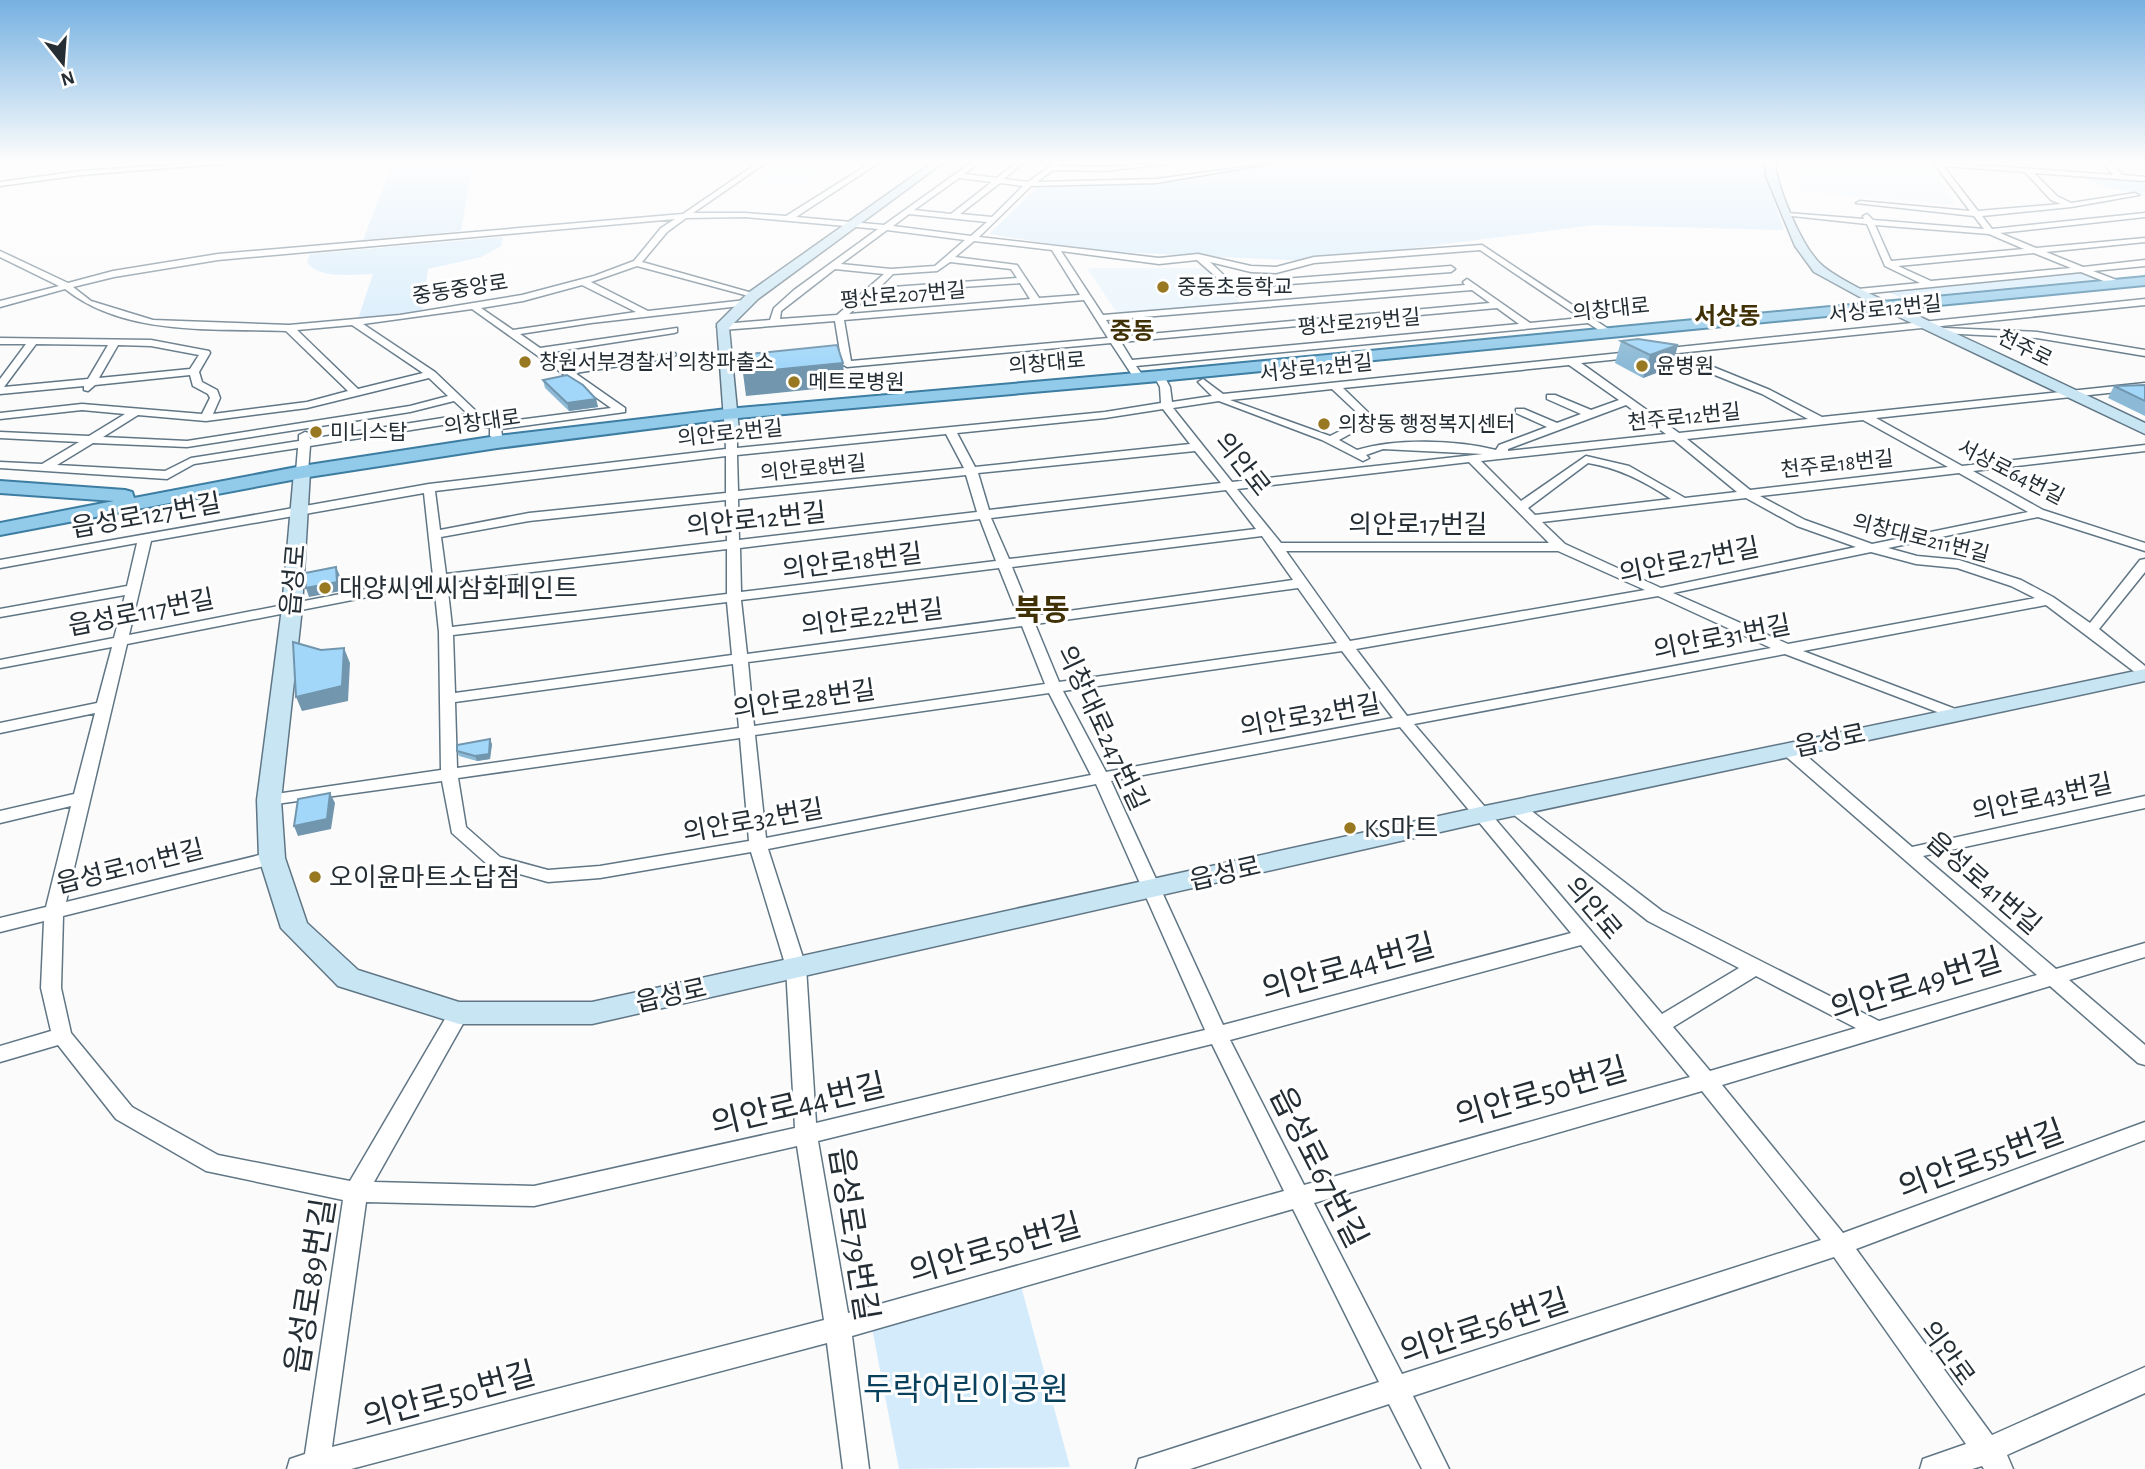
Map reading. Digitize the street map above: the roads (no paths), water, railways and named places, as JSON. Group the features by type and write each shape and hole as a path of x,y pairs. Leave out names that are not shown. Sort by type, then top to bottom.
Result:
{"main road":[{"path":"729,423 722,327 749,300 847,231"},
{"path":"1794,231 1801,246 1818,269 1885,305"},
{"name":"의창대로","path":"0,540 566,446 1135,370 1162,382 1203,382 1885,305 2145,281"},
{"name":"의창대로","path":"0,529 165,499 301,491 496,434 729,423 1610,337 1905,315 2145,290"},
{"name":"천주로","path":"1885,305 2145,429"},
{"path":"0,487 165,499"},
{"name":"읍성로","path":"301,491 292,608 269,800 272,858 295,928 348,978 459,1013 592,1013 1515,807 2145,674"}],"street":[{"path":"0,304 65,285 218,257 517,231"},
{"path":"664,231 637,263 749,300"},
{"path":"774,323 778,310 882,231"},
{"path":"918,231 1056,251 1132,255 1159,261 1198,257 1251,269 1276,270 1314,260 1426,250 1528,326"},
{"path":"833,266 891,272 937,268 981,231"},
{"path":"1873,231 1888,264 1930,284"},
{"path":"1974,231 2005,231"},
{"path":"1990,232 2116,283"},
{"path":"1888,264 2145,240"},
{"name":"서상로12번길","path":"1426,250 1482,247 1590,320 1628,355 1667,363 1698,364 1766,392 1820,421"},
{"path":"1056,251 1135,370"},
{"name":"중동중앙로","path":"0,254 65,285 88,303 152,323 289,328 355,323 476,307 584,282 637,263"},
{"path":"1198,257 1252,305"},
{"path":"948,259 1008,265 1017,269 1036,301"},
{"path":"1861,291 2145,263"},
{"path":"1230,286 1451,270"},
{"path":"891,272 839,318 847,364 1117,340 1325,333 1501,305"},
{"path":"869,291 1023,279"},
{"path":"584,282 645,313"},
{"path":"1101,318 1474,287"},
{"name":"평산로207번길","path":"722,327 1087,297"},
{"path":"511,333 749,300"},
{"path":"1292,301 1325,333"},
{"name":"서상로12번길","path":"1167,407 1217,398 1334,385 2145,302"},
{"path":"355,323 431,374 496,434 621,410 476,307"},
{"name":"평산로219번길","path":"1135,370 1325,333 1528,326 1590,320"},
{"path":"289,328 357,394"},
{"path":"540,351 674,330"},
{"path":"1944,331 2037,335 2145,353"},
{"path":"2126,348 2145,340"},
{"path":"0,341 151,343 205,353 194,372 197,384 213,392 215,398 206,418"},
{"path":"0,386 34,341"},
{"path":"82,407 89,383 115,342"},
{"path":"566,371 671,355"},
{"name":"의창대로211번길","path":"1571,361 1677,438 1746,493 1801,523 1868,547 1916,560 1959,564 2016,583 2048,600 2091,630 2145,674"},
{"path":"0,391 194,372"},
{"path":"0,416 82,407 206,418 307,405 431,374"},
{"path":"1162,382 1167,407"},
{"name":"서상로12번길","path":"1203,382 1217,398 1331,440 1397,474"},
{"path":"1331,440 1370,420 1334,385"},
{"name":"천주로12번길","path":"1227,487 2145,386"},
{"path":"0,435 187,444 410,409 457,397"},
{"path":"1551,397 1590,414"},
{"path":"1356,454 1382,446 1475,448 1501,455 1503,447 1626,401"},
{"path":"301,491 307,405"},
{"name":"의안로2번길","path":"301,491 429,488 731,452 1167,407"},
{"name":"의안로","path":"1167,407 1227,487 1277,547 1346,646 1405,723 1706,1081 1839,1245 1993,1460"},
{"path":"1520,411 1559,428"},
{"path":"44,468 136,412"},
{"path":"0,465 167,475 191,461 479,416"},
{"name":"서상로64번길","path":"1865,416 2039,513 2145,548"},
{"name":"읍성로79번길","path":"729,423 734,598 745,733 758,845 796,967 806,1135 838,1328 856,1469"},
{"name":"의창대로247번길","path":"950,431 971,470 985,517 1054,688 1101,778 1151,890"},
{"name":"의안로8번길","path":"434,535 529,517 1197,447"},
{"name":"천주로18번길","path":"1534,519 2145,448"},
{"path":"1472,458 1560,547 1788,650 1953,713"},
{"path":"1521,506 1586,459 1618,466 1644,476 1682,501"},
{"name":"의안로12번길","path":"292,608 440,579 1227,487"},
{"name":"의안로32번길","path":"429,488 446,632 449,774 458,829 494,861 548,876 600,873 758,845 1101,778 1405,723"},
{"name":"읍성로127번길","path":"0,564 145,538 301,491"},
{"name":"의안로27번길","path":"1346,646 1659,592 2039,513"},
{"name":"의안로18번길","path":"446,632 1006,566 1264,532"},
{"name":"의안로44번길","path":"145,538 54,912 51,988 62,1036 124,1113 214,1164 356,1192 534,1196 806,1135 1217,1035 1584,937"},
{"name":"의안로17번길","path":"1277,547 1560,547"},
{"path":"2091,630 2145,563"},
{"name":"의안로22번길","path":"448,698 739,657 1028,623 1302,583"},
{"path":"0,613 133,589"},
{"name":"의안로31번길","path":"1405,723 2048,600"},
{"name":"읍성로117번길","path":"0,664 292,608"},
{"name":"의안로28번길","path":"269,800 1346,646"},
{"path":"0,728 104,706"},
{"name":"읍성로41번길","path":"1788,749 2145,1056"},
{"path":"0,817 82,798"},
{"name":"의안로43번길","path":"1910,853 2145,802"},
{"path":"1515,807 1655,916 1876,1029"},
{"name":"읍성로101번길","path":"0,925 272,858"},
{"name":"읍성로67번길","path":"1151,890 1217,1035 1436,1469"},
{"name":"의안로49번길","path":"1706,1081 2049,976 2145,950"},
{"path":"1658,1026 1756,967"},
{"name":"읍성로89번길","path":"311,1467 356,1192 459,1013"},
{"path":"0,1054 62,1036"},
{"name":"의안로50번길","path":"311,1467 838,1328 1706,1081"},
{"name":"의안로55번길","path":"1839,1245 2145,1131"},
{"name":"의안로56번길","path":"1149,1469 1839,1245"},
{"path":"1933,1469 1993,1460 2145,1380"}],"place":[{"name":"중동초등학교","path":"1163,287"},
{"name":"창원서부경찰서 의창파출소","path":"525,362"},
{"name":"윤병원","path":"1642,366"},
{"name":"메트로병원","path":"794,382"},
{"name":"의창동 행정복지센터","path":"1324,424"},
{"name":"미니스탑","path":"316,432"},
{"name":"대양씨엔씨삼화페인트","path":"325,588"},
{"name":"KS마트","path":"1350,828"},
{"name":"오이윤마트소답점","path":"315,877"}],"district":[{"name":"서상동","path":"1727,316"},
{"name":"중동","path":"1132,331"},
{"name":"북동","path":"1042,610"}],"park label":[{"name":"두락어린이공원","path":"966,1389"}]}
